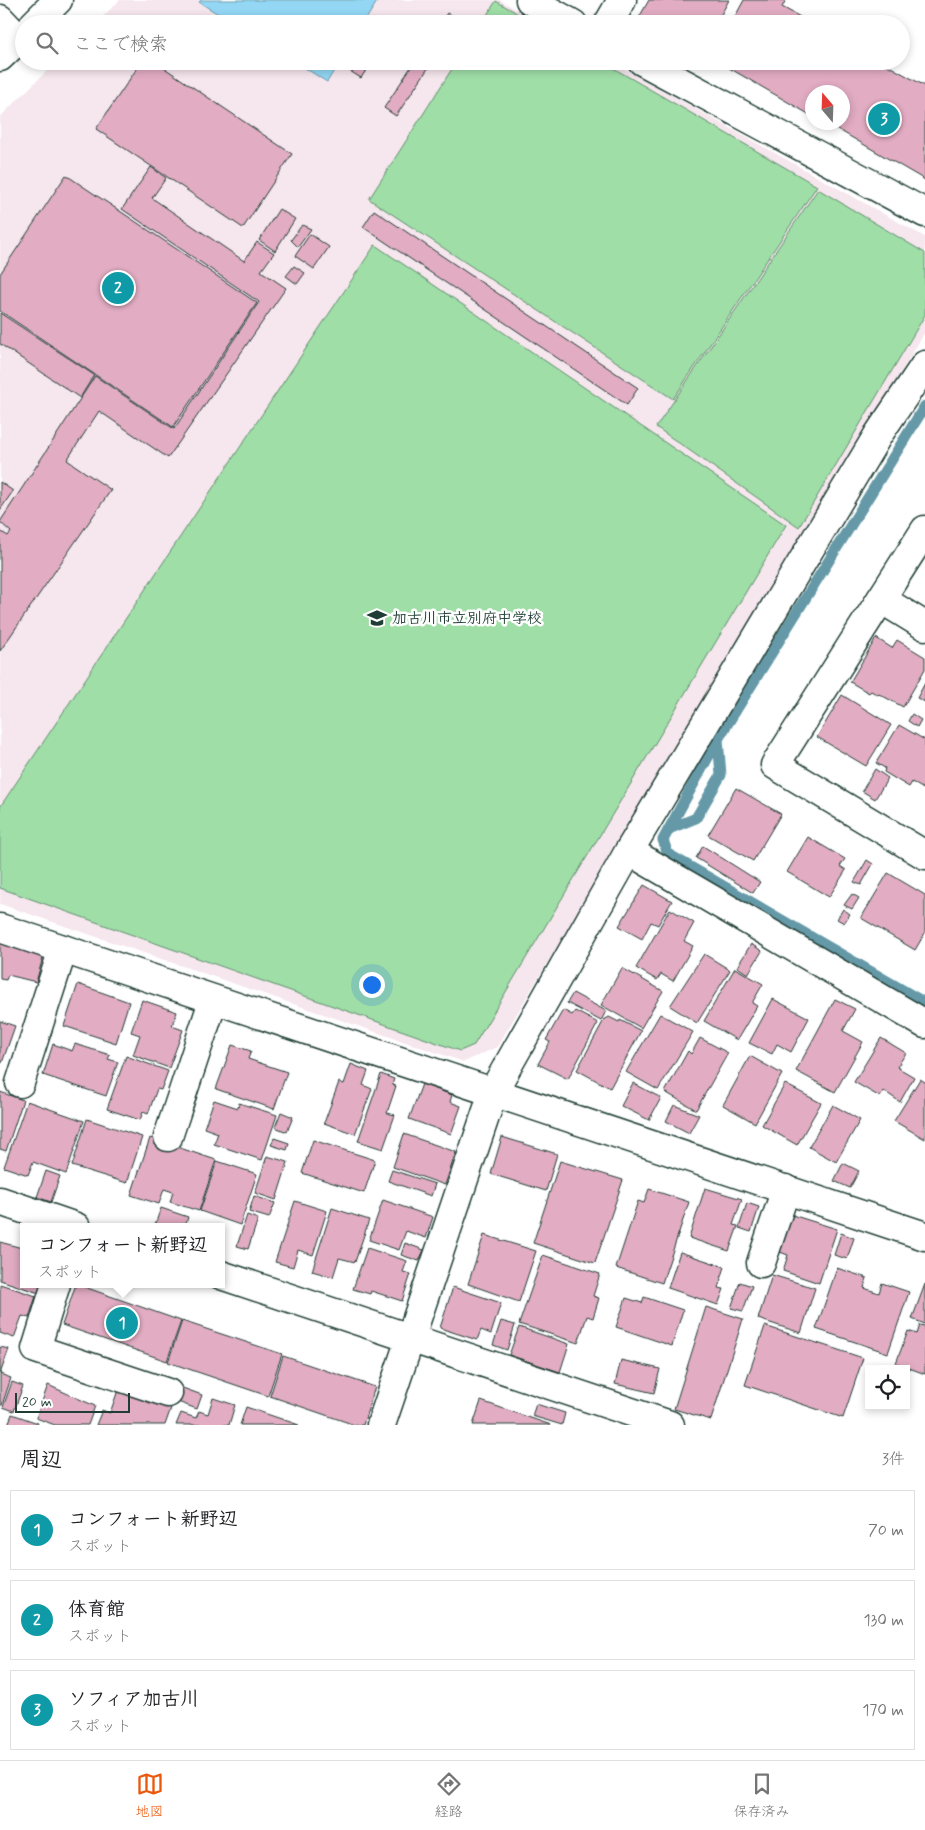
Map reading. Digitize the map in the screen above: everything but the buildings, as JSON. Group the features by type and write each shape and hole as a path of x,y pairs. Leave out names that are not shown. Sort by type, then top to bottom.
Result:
{"street":[{"path":"43,15 58,0"},
{"path":"530,0 557,15"},
{"path":"613,15 622,0"},
{"path":"0,19 15,34"},
{"path":"659,70 925,213"},
{"path":"381,1425 494,1090 629,850 878,435 925,365"},
{"path":"925,530 775,765 925,855"},
{"path":"881,599 925,626"},
{"path":"629,850 925,1024"},
{"path":"0,928 213,1001 494,1090 925,1236"},
{"path":"20,1083 63,949"},
{"path":"168,1137 213,1001"},
{"path":"761,1263 786,1189"},
{"path":"0,1201 63,1223"},
{"path":"225,1276 670,1425"},
{"path":"55,1288 36,1349 168,1393"}],"shaded area":[{"path":"120,0 500,0 526,15 104,15"},
{"name":"加古川市立別府中学校","path":"48,70 626,70 925,237 925,332 497,1047 464,1062 0,904 0,117"}],"green space":[{"path":"496,1 520,15 487,15"},
{"path":"451,70 617,70 817,186 673,399 369,199"},
{"path":"818,189 925,253 925,315 799,527 656,427"},
{"path":"375,245 786,525 474,1045 460,1051 0,888 0,807"}],"water":[{"path":"201,0 378,0 369,15 220,15 199,2"},
{"path":"308,70 334,70 327,82"}],"waterway":[{"path":"925,406 718,739 721,775 696,818 669,829 663,840 668,854 925,1003"},
{"path":"669,829 718,739"}],"place":[{"name":"ソフィア加古川","path":"884,119"},
{"name":"体育館","path":"118,288"},
{"name":"加古川市立別府中学校","path":"377,618"},
{"name":"コンフォート新野辺","path":"122,1323"}]}
